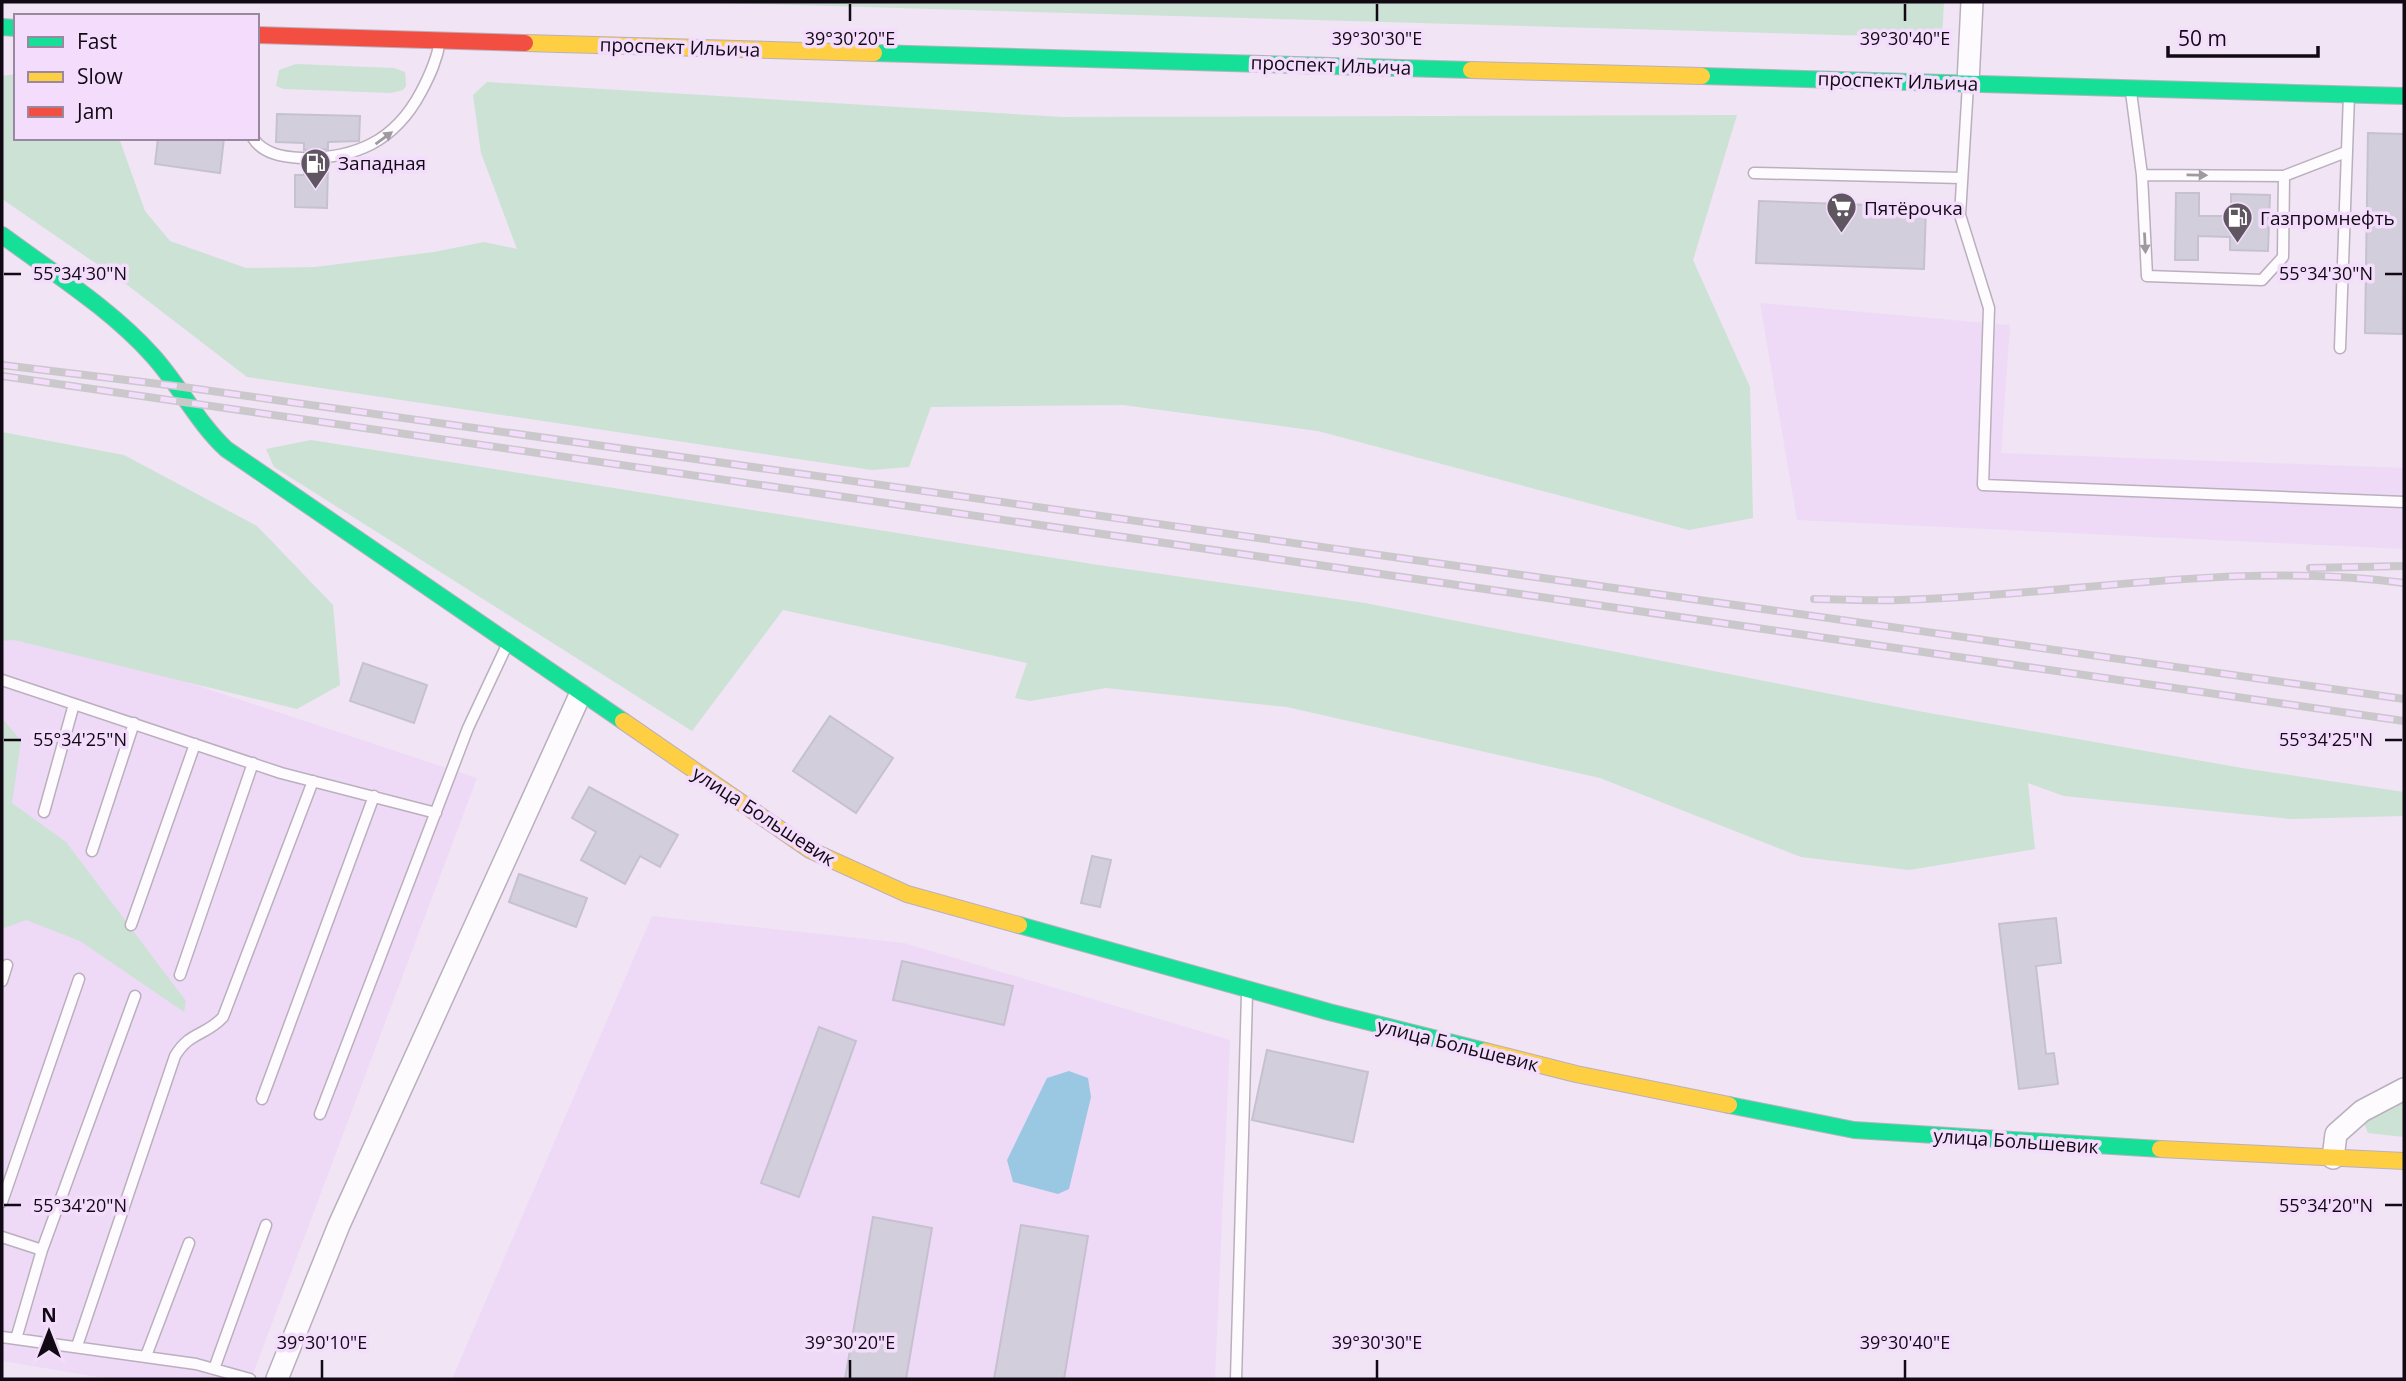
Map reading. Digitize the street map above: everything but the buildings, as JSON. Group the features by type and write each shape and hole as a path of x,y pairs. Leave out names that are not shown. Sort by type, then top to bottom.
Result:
{"main road":[{"name":"проспект Ильича","path":"259,35 2404,96"},
{"name":"улица Большевик","path":"2,235 138,341 168,375 212,437 226,449 507,645 810,850 870,880 907,894 1247,990 1576,1074 1854,1130 2060,1144 2404,1161"}],"street":[{"path":"1968,83 1972,2"},
{"path":"278,1379 340,1225 580,695"},
{"path":"2333,1158 2336,1134 2362,1111 2404,1089"}],"lane":[{"path":"255,140 262,149 292,158 344,156 368,149 388,136 405,118 432,71 440,40"},
{"path":"1968,83 1960,215 1989,308 1983,485 2404,502"},
{"path":"2130,89 2142,175 2147,276 2262,280 2283,257 2284,176"},
{"path":"2340,348 2349,95"},
{"path":"2142,175 2284,176 2346,152"},
{"path":"1754,173 1962,178"},
{"path":"320,1114 468,728 507,645"},
{"path":"2,680 253,763 436,813"},
{"path":"44,812 74,704"},
{"path":"92,851 134,723"},
{"path":"131,925 195,744"},
{"path":"180,975 253,763"},
{"path":"77,1346 175,1056 190,1037 215,1026 223,1017 313,781"},
{"path":"262,1099 374,796"},
{"path":"2,981 7,965"},
{"path":"2,1202 79,979"},
{"path":"1237,1379 1247,990"},
{"path":"16,1339 42,1250 135,996"},
{"path":"214,1369 266,1225"},
{"path":"2,1237 42,1250"},
{"path":"146,1356 189,1243"},
{"path":"2,1337 146,1356 250,1379"}],"shaded area":[{"path":"1760,303 2010,325 2001,453 2404,468 2404,549 1797,520"},
{"path":"2,621 477,778 251,1379 110,1379 2,1361"},
{"path":"652,916 904,943 1230,1040 1215,1379 452,1379"}],"green space":[{"path":"688,2 1944,2 1942,38"},
{"path":"296,64 394,68 405,72 406,86 403,90 391,93 284,89 276,86 279,70"},
{"path":"14,74 14,140 120,140 145,211 170,241 246,268 315,267 434,252 484,242 517,249 481,153 473,95 487,82 1062,117 1737,115 1693,260 1750,387 1753,518 1689,530 1318,431 1123,405 931,407 909,467 872,470 247,377 126,284 2,199 2,76"},
{"path":"2,432 124,455 257,526 333,605 340,685 297,709 14,640 2,641"},
{"path":"311,440 1105,566 1365,603 1918,711 2242,768 2404,792 2404,816 2290,819 2064,796 2028,783 2035,849 1909,870 1801,857 1600,778 1287,707 1106,688 1030,701 1015,698 1027,663 783,610 692,731 274,467 266,449"},
{"path":"2,718 21,741 12,803 66,842 186,1001 184,1012 80,941 26,920 2,929"},
{"path":"2404,1099 2404,1137 2368,1133 2364,1123"}],"water":[{"path":"1069,1071 1088,1078 1091,1097 1069,1189 1058,1194 1013,1182 1007,1160 1047,1078"}],"railway":[{"path":"2,365 176,386 2404,699"},
{"path":"2,376 2404,721"},
{"path":"2310,568 2404,566"},
{"path":"1814,599 1962,597 2152,581 2278,575 2404,583"}],"traffic: fast":[{"path":"2,27 14,28"},
{"path":"874,53 1471,70"},
{"path":"1702,76 2404,96"},
{"path":"2,235 80,292 136,339 163,368 206,427 226,449 623,721"},
{"path":"1019,925 1329,1012 1485,1051"},
{"path":"1729,1105 1854,1130 2160,1149"}],"traffic: slow":[{"path":"525,43 874,53"},
{"path":"1471,70 1702,76"},
{"path":"623,721 810,850 907,894 1019,925"},
{"path":"1485,1051 1576,1074 1729,1105"},
{"path":"2160,1149 2404,1161"}],"traffic: jam":[{"path":"259,35 525,43"}],"place":[{"name":"Западная","path":"315,190"},
{"name":"Пятёрочка","path":"1841,235"},
{"name":"Газпромнефть","path":"2237,245"}]}
